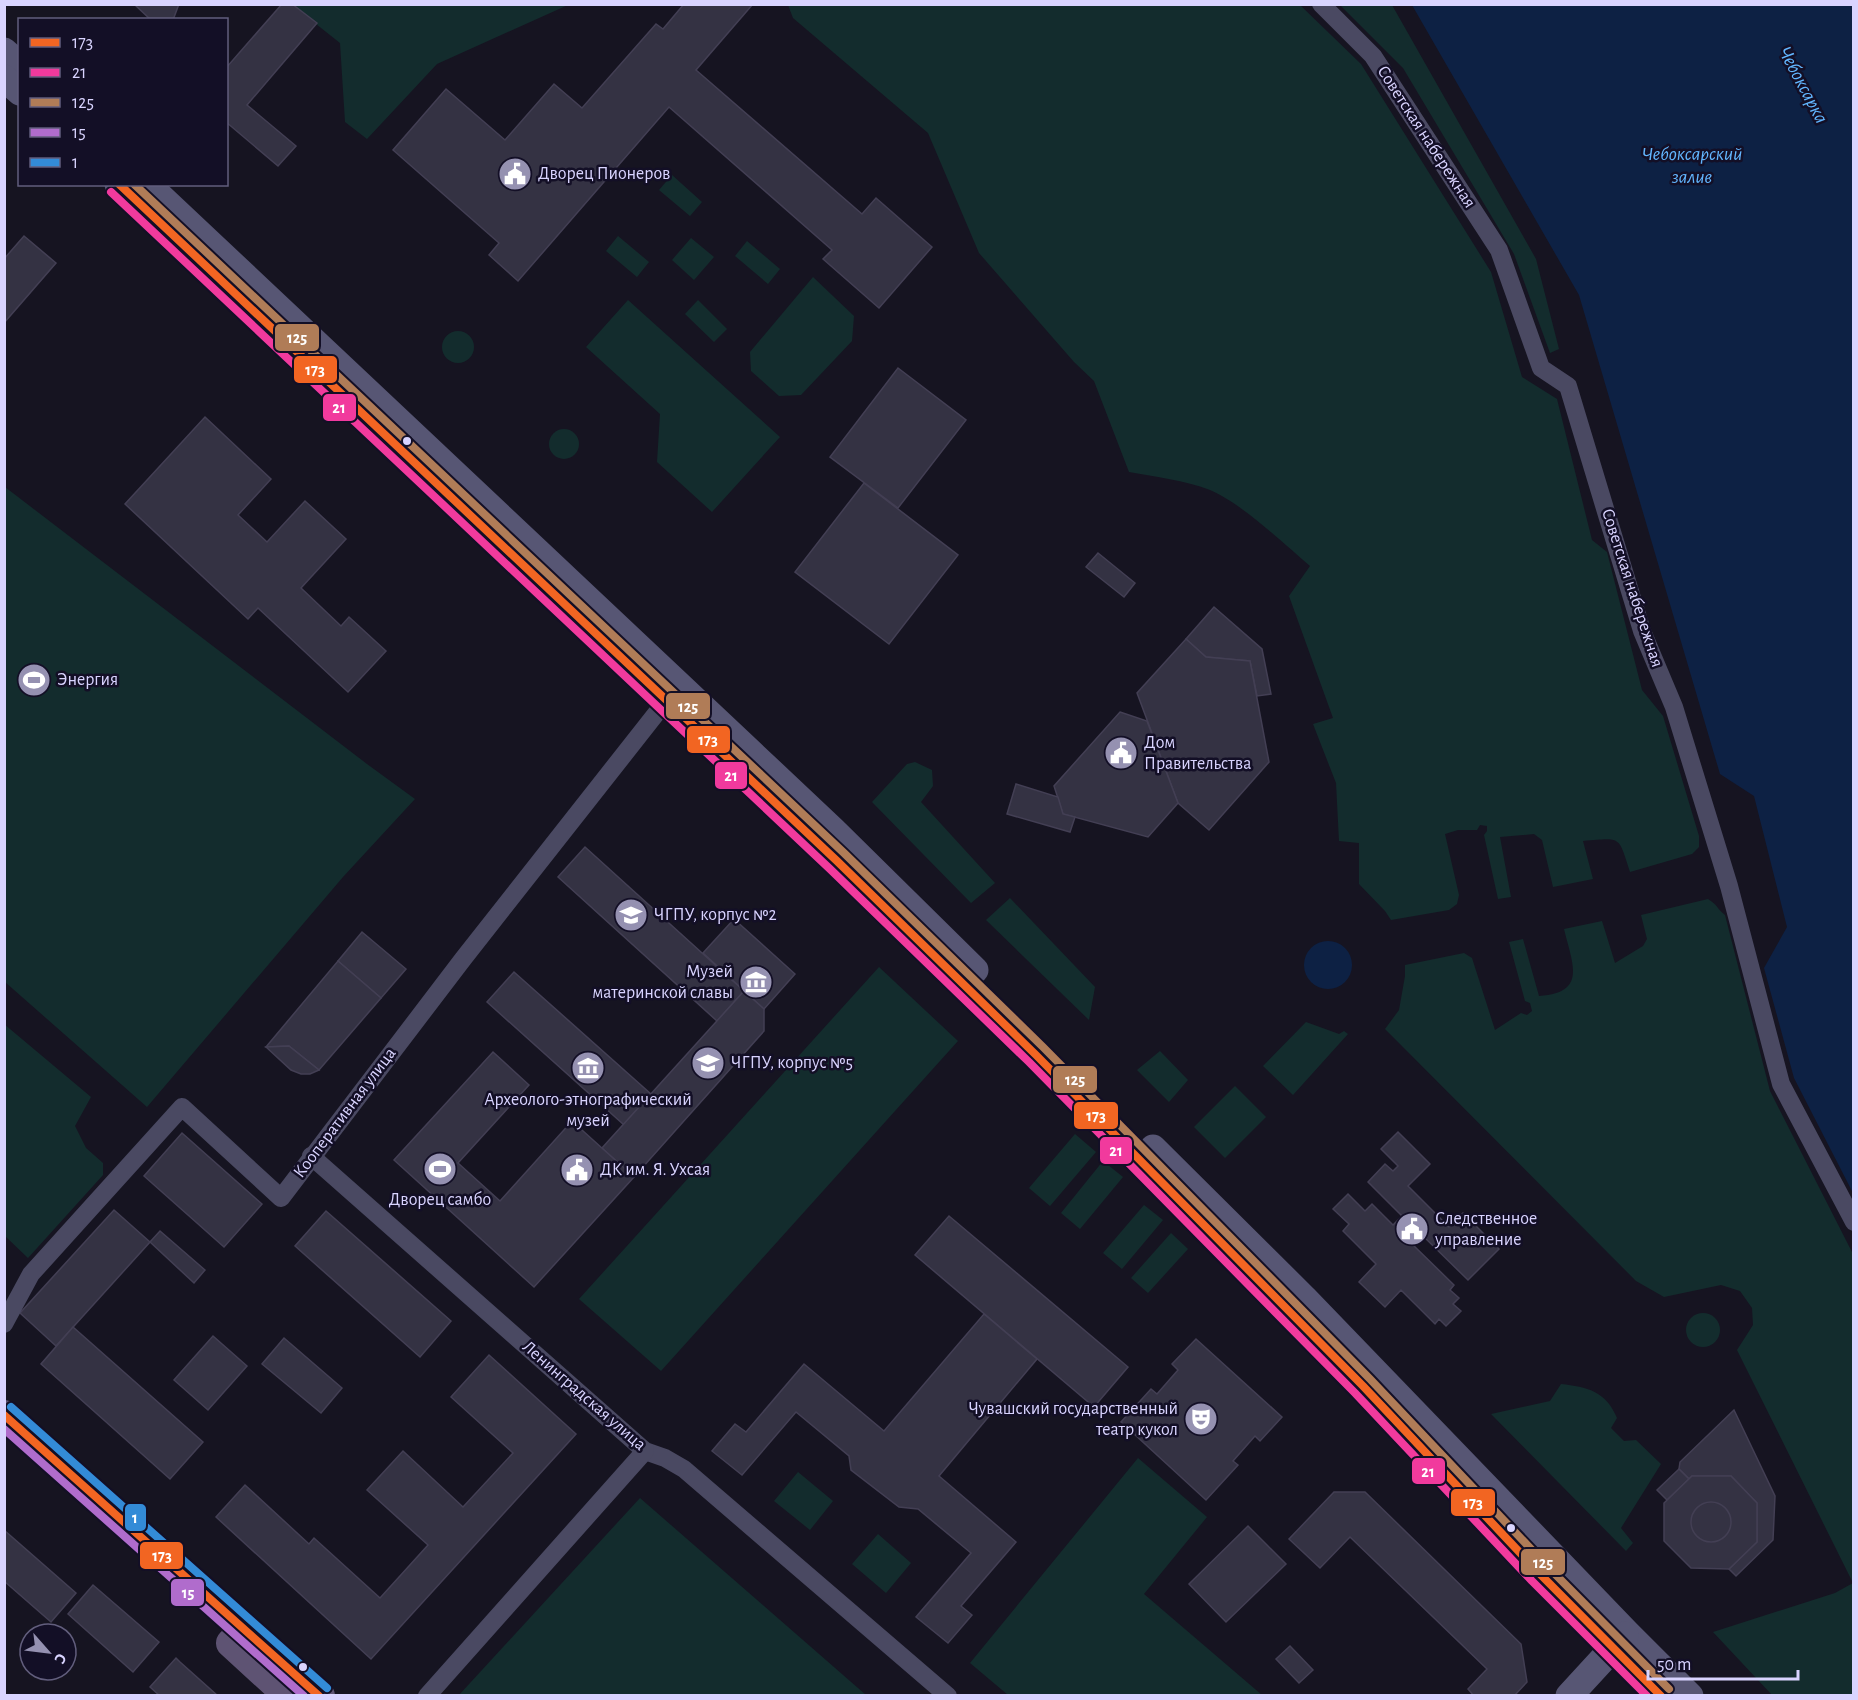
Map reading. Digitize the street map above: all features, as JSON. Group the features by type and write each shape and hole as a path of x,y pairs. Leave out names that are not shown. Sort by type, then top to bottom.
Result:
{"main road":[{"path":"4,51 18,63"},
{"path":"4,78 18,90"},
{"path":"120,186 601,626"},
{"path":"149,186 601,626 827,838 1063,1070 1422,1433 1548,1582 1690,1695"},
{"path":"4,1415 320,1695"},
{"path":"4,1441 289,1695"},
{"path":"1569,1695 1620,1640"},
{"path":"1620,1640 1662,1695"}],"street":[{"name":"Советская набережная","path":"1321,4 1373,56 1499,250 1541,368 1568,386 1642,631 1674,707 1729,886 1780,1084 1854,1222"},
{"name":"Кооперативная улица","path":"4,1324 31,1274 182,1107 281,1198 470,950 673,694"},
{"name":"Ленинградская улица","path":"311,1156 645,1451 665,1458 684,1469 948,1695"},
{"path":"427,1695 645,1451"}],"green space":[{"path":"292,5 568,5 437,64 367,139 345,122 340,43"},
{"path":"788,5 1300,5 1361,64 1491,272 1522,377 1557,399 1592,540 1607,552 1642,690 1663,716 1699,836 1699,847 1692,854 1630,872 1623,851 1617,842 1605,839 1583,841 1593,879 1553,887 1542,840 1534,834 1500,837 1511,897 1498,899 1484,835 1487,826 1480,825 1477,830 1458,830 1445,834 1459,895 1457,904 1449,910 1391,920 1359,884 1359,843 1339,841 1336,783 1313,724 1333,718 1289,596 1310,566 1262,524 1222,496 1190,484 1129,472 1094,381 1074,362 979,253 928,133 793,18"},
{"path":"1340,5 1392,5 1536,259 1559,349 1550,353 1514,254 1403,68"},
{"path":"672,175 702,202 690,216 659,190"},
{"path":"618,236 649,262 637,277 606,251"},
{"path":"691,238 714,257 694,280 672,260"},
{"path":"747,241 780,269 768,284 735,256"},
{"path":"813,277 854,316 852,341 801,395 779,396 751,371 750,352"},
{"path":"628,300 780,437 712,512 657,462 660,414 586,347"},
{"path":"698,300 727,329 714,342 685,314"},
{"path":"458,331 469,336 474,347 469,358 458,363 447,358 442,347 447,336"},
{"path":"564,429 575,433 579,444 575,455 564,459 553,455 549,444 553,433"},
{"path":"5,487 415,799 343,877 147,1107 5,982"},
{"path":"915,762 932,770 933,786 921,802 995,883 971,903 872,802 907,764"},
{"path":"1010,898 1095,987 1089,1020 986,920"},
{"path":"1708,899 1725,915 1770,1091 1853,1254 1853,1583 1737,1350 1753,1325 1752,1308 1740,1291 1721,1285 1664,1297 1636,1281 1385,1029 1399,1010 1405,965 1464,953 1472,958 1495,1030 1521,1013 1527,1015 1532,1011 1530,1003 1525,1001 1509,942 1523,939 1539,996 1554,994 1565,989 1571,982 1573,974 1573,964 1564,929 1602,921 1615,963 1643,946 1647,939 1641,915"},
{"path":"879,967 958,1041 661,1371 579,1299"},
{"path":"1306,1022 1339,1034 1344,1031 1348,1034 1293,1095 1263,1066"},
{"path":"4,1024 91,1097 75,1126 86,1148 103,1163 103,1175 28,1258 5,1236"},
{"path":"1160,1051 1188,1080 1169,1102 1137,1070"},
{"path":"1235,1086 1266,1117 1225,1158 1194,1127"},
{"path":"1075,1134 1096,1152 1050,1206 1029,1188"},
{"path":"1103,1161 1123,1177 1080,1229 1061,1213"},
{"path":"1144,1205 1163,1220 1122,1269 1103,1253"},
{"path":"1171,1233 1188,1249 1148,1293 1131,1278"},
{"path":"1703,1313 1715,1318 1720,1330 1715,1342 1703,1347 1691,1342 1686,1330 1691,1318"},
{"path":"1561,1384 1587,1389 1601,1396 1613,1409 1617,1418 1611,1428 1624,1441 1636,1440 1661,1464 1621,1528 1633,1543 1626,1551 1491,1414 1550,1401"},
{"path":"1138,1458 1207,1517 1144,1594 1262,1695 1008,1695 970,1663"},
{"path":"798,1472 833,1501 810,1530 774,1501"},
{"path":"640,1498 866,1695 459,1695"},
{"path":"878,1534 911,1563 886,1593 852,1564"},
{"path":"1853,1583 1853,1695 1772,1695 1713,1632 1835,1593"}],"water":[{"name":"Чебоксарский залив","path":"1412,5 1853,5 1853,1193 1794,1078 1764,968 1787,927 1754,796 1720,774 1579,295"},
{"path":"1328,941 1345,948 1352,965 1345,982 1328,989 1311,982 1304,965 1311,948"}],"building":[{"path":"134,4 179,4 174,18 149,18"},
{"path":"282,4 292,4 317,23 247,105 296,146 278,166 228,124 228,66"},
{"name":"Дворец Пионеров","path":"684,4 753,4 696,70 862,214 876,198 932,247 879,308 823,259 832,250 669,107 518,281 489,255 499,243 393,150 446,89 505,140 554,84 582,108 656,24 663,29"},
{"path":"24,236 56,263 4,323 4,259"},
{"path":"898,368 966,420 898,508 830,457"},
{"path":"205,417 271,479 238,515 267,542 305,501 346,539 301,588 341,626 349,617 386,651 348,692 258,608 248,619 125,504"},
{"path":"864,483 958,555 889,644 795,572"},
{"path":"1098,553 1135,583 1124,597 1086,567"},
{"path":"1214,607 1262,649 1271,694 1257,696 1250,661 1206,657 1186,639"},
{"path":"1186,639 1206,657 1250,661 1269,762 1209,830 1178,803 1137,693"},
{"name":"Дом Правительства","path":"1120,712 1147,721 1178,803 1148,837 1063,814 1054,786"},
{"path":"1016,784 1058,797 1063,814 1075,817 1070,832 1007,814"},
{"name":"ЧГПУ, корпус №2","path":"585,847 744,991 717,1021 558,877"},
{"path":"734,919 795,974 764,1009 703,953"},
{"path":"362,932 406,969 381,998 338,961"},
{"path":"338,961 381,998 319,1070 289,1046 266,1047"},
{"path":"514,972 651,1094 624,1125 487,1002"},
{"name":"ЧГПУ, корпус №5","path":"744,991 764,1009 764,1031 634,1177 602,1148"},
{"path":"289,1046 319,1070 310,1074 301,1074 291,1070 266,1047"},
{"name":"ДК им. Я. Ухсая","path":"493,1052 529,1085 458,1163 500,1201 572,1121 634,1177 534,1287 394,1160"},
{"name":"Следственное управление","path":"1398,1132 1430,1164 1408,1186 1449,1227 1463,1213 1499,1249 1468,1280 1420,1233 1411,1243 1454,1285 1450,1290 1459,1298 1453,1304 1461,1311 1446,1326 1439,1319 1435,1324 1401,1290 1385,1307 1359,1282 1376,1264 1343,1231 1349,1224 1333,1209 1348,1194 1365,1211 1372,1204 1393,1225 1402,1216 1368,1182 1385,1164 1393,1171 1398,1166 1381,1149"},
{"path":"182,1133 262,1204 224,1247 144,1176"},
{"path":"114,1210 150,1242 56,1346 20,1313"},
{"path":"326,1211 451,1321 420,1357 295,1246"},
{"path":"949,1216 1128,1367 1094,1407 915,1255"},
{"path":"160,1231 205,1270 194,1283 150,1242"},
{"path":"984,1314 1037,1359 939,1476 1016,1542 961,1606 972,1615 948,1643 916,1617 971,1553 918,1509 899,1507 851,1470 849,1456 796,1412 742,1475 712,1451 735,1424 746,1432 804,1364 884,1431"},
{"path":"73,1327 203,1442 170,1479 41,1364"},
{"path":"213,1336 247,1366 208,1410 174,1380"},
{"path":"284,1338 342,1388 321,1413 262,1364"},
{"name":"Чувашский государственный театр кукол","path":"1196,1339 1282,1417 1260,1441 1255,1436 1233,1461 1238,1465 1206,1500 1121,1422 1151,1389 1157,1394 1178,1370 1172,1364"},
{"path":"489,1355 576,1434 371,1659 216,1517 245,1485 309,1544 314,1538 380,1598 428,1545 367,1490 403,1451 463,1507 513,1453 451,1397"},
{"path":"1734,1410 1775,1496 1773,1540 1736,1576 1729,1569 1757,1542 1757,1503 1731,1476 1692,1476 1689,1479 1679,1469 1680,1462"},
{"path":"1679,1469 1689,1479 1667,1500 1657,1490"},
{"path":"1692,1476 1731,1476 1757,1503 1757,1542 1729,1569 1691,1568 1664,1541 1664,1503"},
{"path":"1334,1492 1365,1492 1521,1644 1527,1682 1514,1696 1474,1696 1468,1689 1487,1669 1350,1537 1320,1568 1289,1539"},
{"path":"1711,1502 1719,1503 1725,1508 1730,1514 1730,1530 1725,1536 1719,1541 1711,1542 1703,1541 1697,1536 1692,1530 1691,1522 1692,1514 1697,1508 1703,1503"},
{"path":"1248,1526 1286,1564 1226,1622 1189,1584"},
{"path":"4,1530 76,1593 51,1622 4,1581"},
{"path":"93,1585 159,1642 133,1672 68,1614"},
{"path":"1290,1646 1313,1670 1299,1683 1276,1659"},
{"path":"176,1658 218,1696 160,1696 150,1687"}],"transit line":[{"name":"173","path":"121,186 837,861 1036,1055 1363,1386 1540,1574 1661,1696"},
{"name":"125","path":"136,186 844,853 1043,1047 1370,1379 1548,1567 1669,1689"},
{"name":"21","path":"111,192 830,869 1029,1062 1355,1393 1532,1581 1647,1696"},
{"name":"1","path":"11,1407 327,1688"},
{"name":"173","path":"4,1415 319,1696"},
{"name":"15","path":"4,1429 304,1696"}],"place":[{"name":"Дворец Пионеров","path":"515,174"},
{"name":"Энергия","path":"34,680"},
{"name":"Дом Правительства","path":"1121,753"},
{"name":"ЧГПУ, корпус №2","path":"631,915"},
{"name":"Музей материнской славы","path":"756,982"},
{"name":"ЧГПУ, корпус №5","path":"708,1063"},
{"name":"Археолого-этнографический музей","path":"588,1068"},
{"name":"Дворец самбо","path":"440,1169"},
{"name":"ДК им. Я. Ухсая","path":"577,1170"},
{"name":"Следственное управление","path":"1412,1229"},
{"name":"Чувашский государственный театр кукол","path":"1201,1419"}],"water label":[{"name":"Чебоксарка","path":"1803,85"}]}
